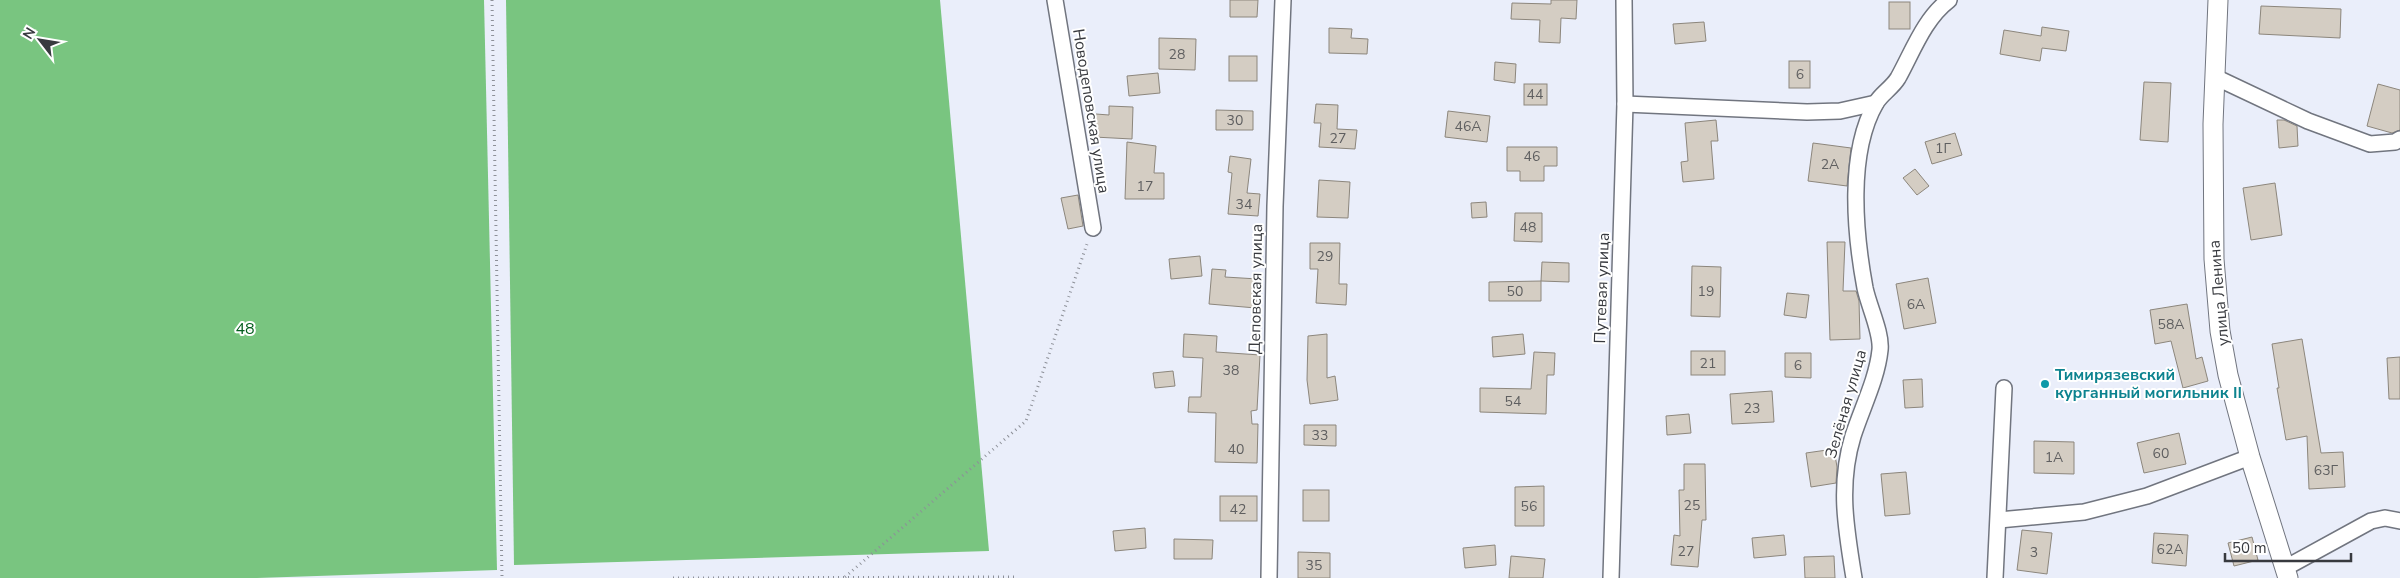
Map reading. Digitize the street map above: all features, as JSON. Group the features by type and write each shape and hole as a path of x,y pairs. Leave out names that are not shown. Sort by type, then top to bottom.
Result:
{"street":[{"name":"Новодеповская улица","path":"1055,0 1093,228"},
{"name":"Деповская улица","path":"1269,578 1275,206 1283,0"},
{"name":"Путевая улица","path":"1611,578 1625,104 1624,0"},
{"name":"Зелёная улица","path":"1854,578 1843,513 1845,475 1852,438 1881,348 1880,337 1869,307 1859,254 1857,170 1860,141 1876,103 1896,81 1928,20 1949,0"},
{"name":"улица Ленина","path":"2218,0 2214,182 2217,300 2228,375 2250,457 2286,573"},
{"path":"2215,76 2308,121 2370,144 2395,142 2400,139"},
{"path":"1625,104 1807,112 1840,111 1876,103"},
{"path":"1995,578 2004,388"},
{"path":"1999,520 2084,512 2147,496 2250,457"},
{"path":"2286,573 2371,521 2385,518 2400,521"}],"path":[{"path":"492,0 502,578"},
{"path":"845,577 1026,421 1093,228"},
{"path":"673,578 1014,576"}],"green space":[{"name":"48","path":"0,0 484,0 497,570 257,578 0,578"},
{"path":"506,0 940,0 989,551 514,565"}],"building":[{"path":"1230,0 1258,0 1257,17 1230,17"},
{"path":"1551,0 1577,0 1576,19 1561,18 1560,43 1539,42 1540,20 1511,19 1512,3 1551,4"},
{"path":"1889,2 1910,2 1910,29 1889,29"},
{"path":"2261,6 2341,9 2340,38 2259,34"},
{"path":"1704,22 1706,41 1675,44 1673,24"},
{"path":"2042,27 2069,31 2066,51 2042,48 2040,61 2000,54 2004,30 2041,36"},
{"path":"1329,28 1352,29 1351,38 1368,39 1367,54 1329,53"},
{"path":"1159,38 1196,39 1195,70 1159,69"},
{"path":"1229,56 1257,56 1257,81 1229,81"},
{"path":"1789,61 1810,61 1810,88 1789,88"},
{"path":"1495,62 1516,64 1515,83 1494,80"},
{"path":"1158,73 1160,93 1129,96 1127,76"},
{"path":"2144,82 2171,83 2168,142 2140,140"},
{"path":"1524,84 1547,84 1547,105 1524,105"},
{"path":"2378,84 2400,90 2400,130 2392,133 2367,126"},
{"path":"1316,104 1338,105 1337,129 1357,130 1355,149 1319,147 1321,123 1314,123"},
{"path":"1109,106 1133,107 1132,139 1094,137 1096,114 1109,115"},
{"path":"1216,110 1253,111 1253,130 1216,130"},
{"path":"1448,111 1490,116 1487,142 1445,137"},
{"path":"1716,120 1718,141 1711,141 1714,179 1683,182 1681,162 1688,161 1685,123"},
{"path":"2277,120 2284,120 2297,126 2298,146 2279,148"},
{"path":"1955,133 1962,155 1932,164 1925,142"},
{"path":"1127,142 1156,146 1154,173 1164,173 1164,199 1125,199"},
{"path":"1813,143 1851,148 1847,186 1808,181"},
{"path":"1507,147 1557,147 1557,166 1544,166 1544,181 1520,181 1520,171 1507,171"},
{"path":"1230,156 1251,159 1247,193 1260,194 1258,216 1228,214 1232,173 1228,172"},
{"path":"1915,169 1929,186 1917,195 1903,178"},
{"path":"1319,180 1350,182 1348,218 1317,217"},
{"path":"2275,183 2282,235 2251,240 2243,188"},
{"path":"1078,195 1083,226 1068,229 1061,198"},
{"path":"1486,202 1487,217 1472,218 1471,203"},
{"path":"1515,213 1542,213 1542,242 1514,241"},
{"path":"1827,242 1845,242 1843,291 1856,291 1859,301 1860,339 1830,340"},
{"path":"1310,243 1340,243 1339,284 1347,284 1346,305 1316,303 1318,269 1310,269"},
{"path":"1200,256 1202,276 1171,279 1169,259"},
{"path":"1542,262 1569,263 1569,282 1541,281"},
{"path":"1692,266 1721,267 1720,317 1691,316"},
{"path":"1212,269 1226,270 1225,277 1258,279 1256,308 1209,304"},
{"path":"1928,278 1936,323 1904,329 1896,284"},
{"path":"1541,281 1541,301 1489,301 1489,282"},
{"path":"1787,293 1809,295 1806,318 1784,315"},
{"path":"2187,304 2196,359 2202,357 2208,381 2183,388 2171,341 2155,344 2150,310"},
{"path":"1184,334 1217,336 1216,352 1260,355 1257,410 1251,411 1252,424 1258,424 1257,463 1215,462 1216,413 1188,412 1189,397 1201,397 1203,358 1183,357"},
{"path":"1327,334 1327,378 1335,376 1338,400 1310,404 1307,380 1308,336"},
{"path":"1523,334 1525,354 1493,357 1492,337"},
{"path":"2302,339 2321,453 2343,452 2345,487 2309,489 2307,436 2286,440 2272,344"},
{"path":"1691,351 1725,351 1725,375 1691,375"},
{"path":"1534,352 1555,353 1554,375 1547,375 1546,414 1480,412 1480,388 1531,389"},
{"path":"1785,353 1811,353 1811,378 1785,377"},
{"path":"2400,357 2400,399 2389,399 2387,358"},
{"path":"1173,371 1175,386 1155,388 1153,373"},
{"path":"1922,379 1923,407 1905,408 1903,380"},
{"path":"1772,391 1774,422 1732,424 1730,394"},
{"path":"1689,414 1691,433 1667,435 1666,416"},
{"path":"1304,425 1336,425 1336,446 1304,445"},
{"path":"2179,433 2186,464 2144,473 2137,443"},
{"path":"2034,441 2074,442 2074,474 2034,473"},
{"path":"1834,449 1837,467 1836,483 1811,487 1806,453"},
{"path":"1684,464 1705,464 1706,520 1702,520 1698,567 1671,565 1674,535 1680,536 1679,490 1684,490"},
{"path":"1906,472 1910,514 1885,516 1881,474"},
{"path":"1544,486 1544,526 1515,526 1515,487"},
{"path":"1303,490 1329,490 1329,521 1303,521"},
{"path":"1220,496 1257,496 1257,521 1220,521"},
{"path":"1145,528 1146,548 1115,551 1113,531"},
{"path":"2022,530 2052,533 2047,574 2017,570"},
{"path":"2154,533 2188,535 2186,566 2152,563"},
{"path":"1784,535 1786,555 1754,558 1752,538"},
{"path":"2252,537 2258,560 2234,566 2228,543"},
{"path":"1174,539 1213,540 1212,559 1174,559"},
{"path":"1495,545 1496,565 1465,568 1463,548"},
{"path":"1298,552 1330,553 1330,578 1298,578"},
{"path":"1511,556 1545,559 1543,578 1509,578"},
{"path":"1834,556 1835,578 1805,578 1804,557"}],"place":[{"name":"Тимирязевский курганный могильник II","path":"2045,384"}]}
